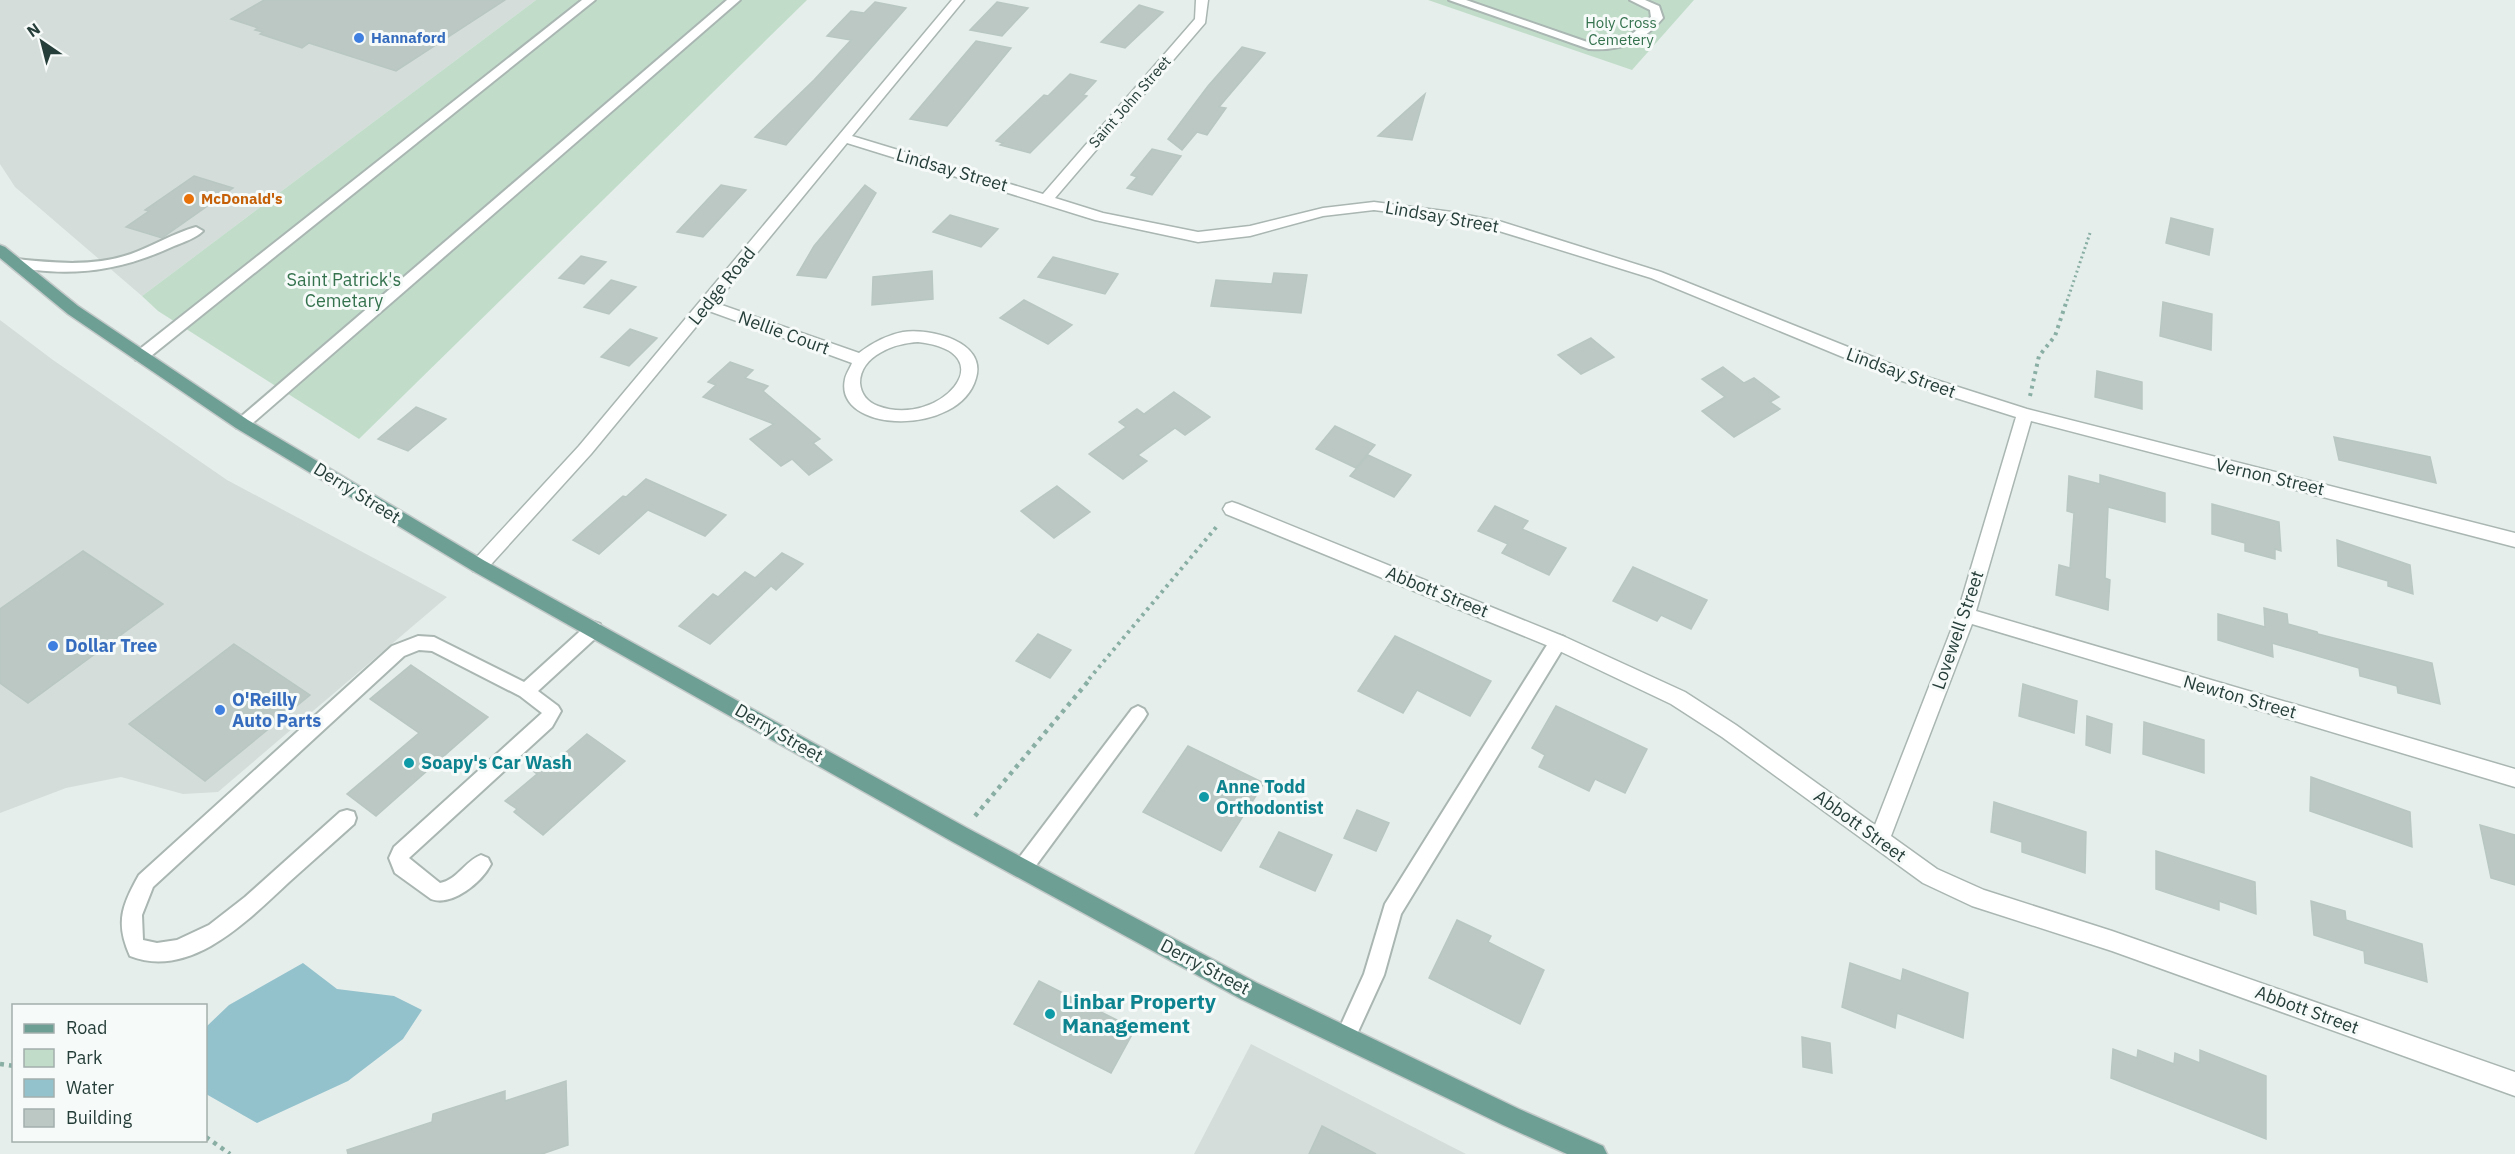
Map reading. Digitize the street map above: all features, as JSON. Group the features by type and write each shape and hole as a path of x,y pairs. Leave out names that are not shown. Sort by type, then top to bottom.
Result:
{"main road":[{"name":"Derry Street","path":"0,250 73,310 242,424 479,566 960,836 1249,991 1511,1117 1595,1154"}],"street":[{"name":"Ledge Road","path":"479,566 585,450 958,0"},
{"name":"Saint John Street","path":"1046,198 1202,20 1202,0"},
{"name":"Lindsay Street","path":"843,138 1046,198 1100,217 1147,229 1198,237 1250,231 1348,207 1400,208 1502,227 1656,275 1902,375 2025,414"},
{"name":"Nellie Court","path":"706,305 861,360"},
{"path":"906,337 932,337 944,340 962,351 969,368 969,377 957,396 934,411 919,416 889,417 870,410 857,399 852,390 852,380 861,360 880,345 892,340 906,337"},
{"name":"Vernon Street","path":"2025,414 2515,540"},
{"name":"Lovewell Street","path":"1879,841 1966,615 2025,414"},
{"name":"Abbott Street","path":"1232,509 1558,642 1678,698 1729,730 1930,876 1980,899 2112,941 2515,1084"},
{"name":"Newton Street","path":"1966,615 2515,778"}],"lane":[{"path":"141,356 589,0"},
{"path":"242,424 734,0"},
{"path":"1455,0 1589,46 1612,48 1631,43 1657,18 1655,8 1636,0"},
{"path":"16,263 71,268 102,266 141,256 196,231"},
{"path":"526,691 594,629"},
{"path":"346,818 236,918 213,934 188,946 165,952 148,953 137,949 131,938 130,919 136,898 146,881 398,651 418,642 434,644 526,691 549,707 551,716 401,853 399,858 402,867 438,893 443,894 453,890 481,864"},
{"path":"1346,1038 1374,975 1392,911 1558,642"},
{"path":"1022,869 1138,714"}],"path":[{"path":"2025,414 2039,356 2055,336 2090,233"},
{"path":"960,836 1232,509"},
{"path":"207,1138 230,1154"}],"shaded area":[{"path":"0,0 536,0 142,296 15,187 0,164"},
{"path":"0,320 53,360 227,480 447,597 218,792 183,794 121,777 66,788 0,813"},
{"path":"1251,1044 1466,1154 1194,1154"}],"green space":[{"name":"Saint Patrick's Cemetary","path":"536,0 807,0 359,439 158,311 142,296"},
{"name":"Holy Cross Cemetery","path":"1428,0 1694,0 1632,70"}],"water":[{"path":"303,963 337,989 394,996 422,1010 403,1039 348,1081 257,1123 207,1095 207,1026 229,1005"}],"building":[{"name":"Hannaford","path":"264,0 505,0 396,71 309,43 302,48 260,34 263,32 255,30 258,28 231,19"},
{"path":"875,2 906,8 786,145 755,137 814,80 851,40 827,36 851,11 864,13"},
{"path":"997,2 1028,8 1002,36 970,30"},
{"path":"1139,5 1163,12 1125,48 1101,42"},
{"path":"976,41 1011,48 947,126 910,119"},
{"path":"1242,47 1265,53 1219,107 1226,108 1207,135 1197,132 1182,150 1168,139 1208,86"},
{"path":"1070,74 1096,81 1083,95 1087,96 1030,153 1000,145 1003,143 996,141 1044,95 1048,96"},
{"path":"1425,94 1412,140 1378,136"},
{"path":"1152,149 1181,156 1152,195 1127,188 1137,177 1131,175"},
{"name":"McDonald's","path":"194,176 233,188 162,238 126,227 149,211 145,210"},
{"path":"721,185 746,190 703,237 677,232"},
{"path":"865,185 876,193 826,278 797,275 814,246"},
{"path":"950,215 998,229 981,247 933,232"},
{"path":"2171,218 2213,229 2209,255 2166,243"},
{"path":"581,256 606,262 584,284 559,278"},
{"path":"1053,257 1118,274 1105,294 1038,277"},
{"path":"932,271 933,299 872,305 873,277"},
{"path":"1274,273 1307,275 1301,313 1211,306 1216,280 1272,284"},
{"path":"611,280 636,287 609,314 584,307"},
{"path":"1024,300 1072,325 1048,344 1000,318"},
{"path":"2163,302 2212,314 2211,350 2160,336"},
{"path":"630,329 657,338 629,366 601,357"},
{"path":"1591,338 1614,357 1581,374 1558,355"},
{"path":"730,362 753,370 745,378 768,386 763,391 820,439 813,443 832,460 809,475 792,459 781,466 750,439 774,424 703,397 716,385 708,382"},
{"path":"1723,367 1744,383 1754,378 1779,397 1770,402 1780,409 1734,437 1702,411 1725,397 1702,379"},
{"path":"2097,371 2142,382 2142,409 2095,397"},
{"path":"1174,392 1210,417 1185,435 1175,428 1138,455 1147,461 1123,479 1089,454 1126,427 1119,422 1137,409 1144,414"},
{"path":"416,407 446,419 408,451 378,439"},
{"path":"1335,426 1375,445 1356,468 1316,449"},
{"path":"2334,437 2430,457 2436,483 2339,460"},
{"path":"1368,455 1411,475 1394,497 1350,476"},
{"path":"2100,475 2165,493 2165,522 2108,507 2105,578 2110,580 2108,610 2056,595 2059,565 2070,568 2074,513 2067,511 2069,476 2100,484"},
{"path":"646,479 726,515 705,536 648,510 599,554 573,540 623,496 626,497"},
{"path":"1057,486 1090,512 1054,538 1021,511"},
{"path":"2212,504 2279,522 2281,551 2275,549 2275,559 2245,551 2245,543 2212,534"},
{"path":"1495,506 1528,521 1522,529 1566,548 1549,575 1502,553 1508,544 1478,531"},
{"path":"2337,540 2410,565 2413,594 2388,586 2388,581 2338,566"},
{"name":"Dollar Tree","path":"83,551 163,604 28,703 0,683 0,609"},
{"path":"782,553 803,564 776,590 771,586 710,644 679,626 713,594 718,597 745,572 755,578"},
{"path":"1633,567 1707,600 1691,629 1661,615 1657,621 1613,601"},
{"path":"2264,608 2287,614 2288,624 2318,634 2432,663 2440,704 2398,693 2397,686 2360,676 2359,668 2272,643 2273,657 2218,640 2218,614 2265,627"},
{"path":"1038,634 1071,650 1050,678 1016,661"},
{"path":"1395,636 1491,681 1470,716 1417,690 1403,713 1358,691"},
{"name":"O'Reilly Auto Parts","path":"234,644 310,695 205,781 129,724"},
{"name":"Soapy's Car Wash","path":"411,665 488,717 376,816 347,794 419,733 370,699"},
{"path":"2023,684 2077,701 2074,733 2019,716"},
{"path":"1556,706 1647,749 1625,793 1595,779 1589,791 1539,767 1545,755 1532,748"},
{"path":"2087,716 2112,724 2110,753 2086,745"},
{"path":"2144,722 2204,740 2204,773 2143,754"},
{"path":"587,734 625,761 543,835 514,812 517,809 505,801 537,774 533,771 550,757 556,761"},
{"name":"Anne Todd Orthodontist","path":"1188,746 1264,783 1221,851 1143,812"},
{"path":"2311,777 2410,812 2412,847 2310,811"},
{"path":"1994,802 2086,832 2085,873 2022,852 2022,842 1991,832"},
{"path":"1357,810 1389,823 1376,851 1344,838"},
{"path":"2480,825 2515,835 2515,885 2491,878"},
{"path":"1279,832 1332,855 1315,891 1260,867"},
{"path":"2156,851 2255,882 2256,914 2219,901 2219,910 2156,889"},
{"path":"2311,901 2345,911 2346,920 2422,944 2427,982 2365,963 2364,951 2314,935"},
{"path":"1457,920 1491,936 1488,942 1544,970 1520,1024 1429,978"},
{"path":"1850,963 1901,981 1903,969 1968,993 1963,1038 1897,1013 1895,1028 1842,1007"},
{"path":"1039,981 1135,1029 1111,1073 1014,1024"},
{"path":"1802,1037 1830,1043 1832,1073 1803,1067"},
{"path":"2113,1049 2137,1058 2138,1050 2174,1064 2175,1053 2200,1063 2200,1050 2266,1076 2266,1139 2111,1078"},
{"path":"566,1081 568,1145 542,1154 348,1154 347,1150 432,1122 433,1114 505,1091 505,1101"},
{"path":"1322,1126 1376,1154 1309,1154"}],"place":[{"name":"Hannaford","path":"359,38"},
{"name":"McDonald's","path":"189,199"},
{"name":"Dollar Tree","path":"53,646"},
{"name":"O'Reilly Auto Parts","path":"220,710"},
{"name":"Soapy's Car Wash","path":"409,763"},
{"name":"Anne Todd Orthodontist","path":"1204,797"},
{"name":"Linbar Property Management","path":"1050,1014"}]}
